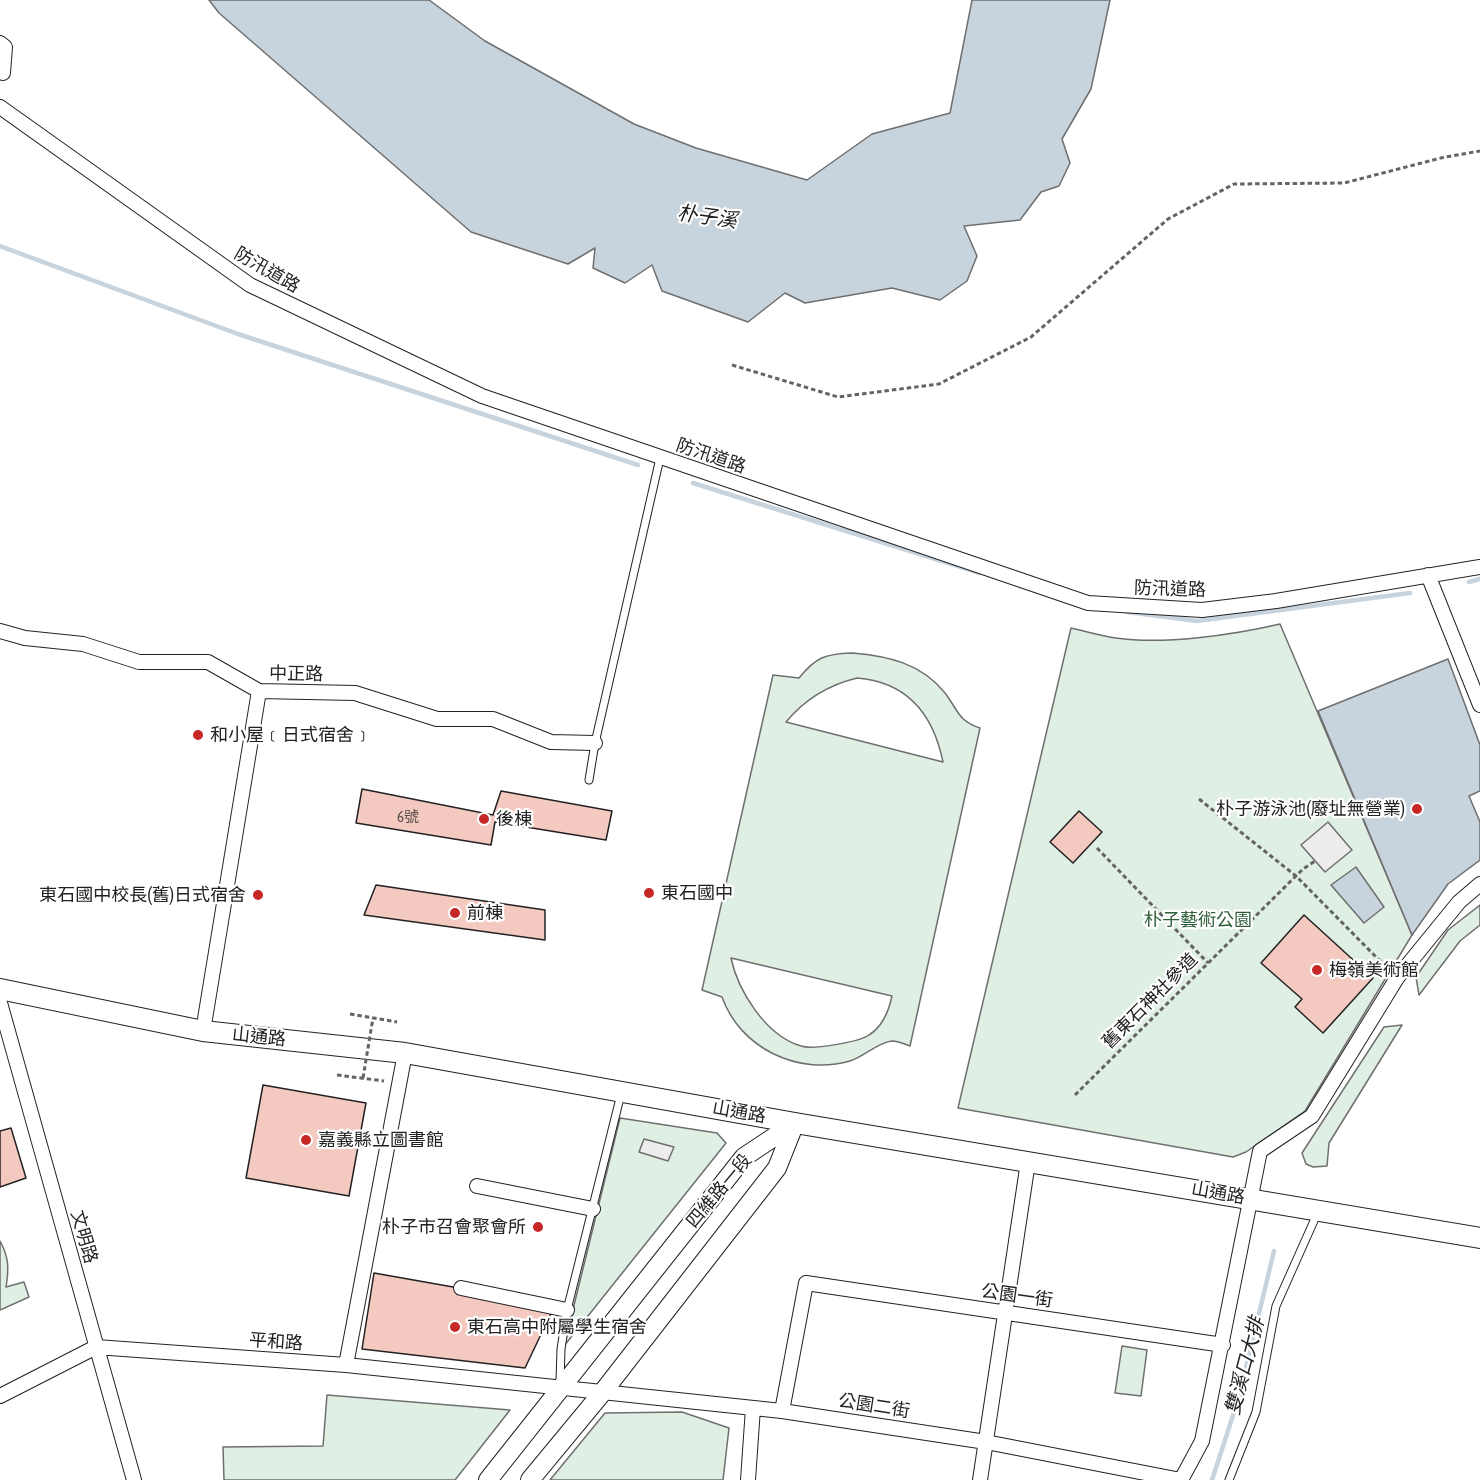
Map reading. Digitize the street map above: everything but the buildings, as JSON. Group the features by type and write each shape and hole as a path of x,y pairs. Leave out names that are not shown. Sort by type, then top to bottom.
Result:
{"main road":[{"name":"山通路","path":"0,989 203,1031 405,1053 795,1123 1480,1238"}],"street":[{"path":"0,43 5,47 3,73 0,71"},
{"name":"防汛道路","path":"0,107 250,285 482,396 1088,603 1202,610 1480,567"},
{"path":"1428,575 1480,705"},
{"name":"中正路","path":"0,631 25,638 83,644 139,662 208,662 259,691 355,693 437,719 493,719 551,742 595,743"},
{"path":"203,1031 259,691"},
{"name":"公園二街","path":"560,1389 782,1411 986,1442 1181,1480 1202,1441 1260,1151 1312,1116 1397,978 1459,902 1480,884"},
{"name":"文明路","path":"0,1004 134,1480"},
{"path":"346,1365 405,1053"},
{"name":"四維路一段","path":"489,1480 744,1156 795,1123"},
{"name":"四維路一段","path":"530,1480 602,1393 777,1167 795,1123"},
{"path":"980,1480 1028,1162"},
{"path":"477,1186 593,1209"},
{"name":"公園一街","path":"782,1411 806,1283 1223,1345"},
{"path":"461,1287 567,1310"},
{"path":"0,1396 96,1347"},
{"name":"平和路","path":"96,1347 346,1365 560,1389"},
{"path":"748,1480 753,1408"}],"lane":[{"path":"589,780 595,743 660,458"},
{"path":"560,1389 561,1348 567,1310 621,1091"},
{"path":"1228,1480 1256,1412 1276,1306 1319,1210"}],"path":[{"path":"732,365 838,397 939,384 1031,337 1168,219 1234,184 1344,183 1480,151"},
{"path":"1199,799 1296,876 1397,978"},
{"path":"1097,848 1208,963"},
{"name":"舊東石神社參道","path":"1075,1095 1296,876 1315,861"},
{"path":"350,1014 397,1022"},
{"path":"363,1078 373,1018"},
{"path":"337,1075 384,1080"}],"green space":[{"name":"朴子藝術公園","path":"1280,624 1412,935 1305,1111 1246,1152 1233,1157 958,1108 1071,628 1116,638 1176,640 1241,632"},
{"path":"843,654 878,656 915,668 936,683 967,722 980,728 910,1046 892,1041 850,1061 830,1065 811,1064 791,1061 757,1044 742,1031 722,997 702,990 773,675 799,678 816,661 828,656","holes":["857,678 890,686 904,693 915,703 925,715 932,729 943,762 786,722 801,706 818,694","731,958 892,996 891,1001 881,1023 874,1032 864,1038 835,1045 801,1046 776,1033 756,1011 740,984"]},
{"path":"1480,905 1480,925 1460,941 1419,995 1416,977 1448,930"},
{"path":"1402,1025 1329,1143 1327,1166 1313,1167 1306,1164 1302,1153 1384,1027"},
{"path":"620,1118 717,1133 726,1143 564,1346"},
{"path":"0,1241 8,1263 6,1287 24,1282 29,1297 0,1310"},
{"path":"1122,1346 1147,1350 1141,1396 1115,1393"},
{"path":"327,1395 510,1410 455,1480 224,1480 223,1447 323,1446"},
{"path":"682,1412 729,1428 723,1480 550,1480 605,1413"}],"shaded area":[{"path":"1328,822 1352,850 1325,872 1301,845"},
{"path":"644,1139 674,1147 668,1161 639,1152"}],"water":[{"name":"朴子溪","path":"209,0 429,0 485,41 634,124 696,148 807,180 872,134 950,113 972,0 1110,0 1091,89 1062,139 1070,163 1059,186 1041,192 1020,220 964,226 977,256 967,281 940,300 892,288 805,303 785,293 748,322 662,291 652,265 625,283 593,268 595,248 568,264 471,232 219,13"},
{"name":"朴子游泳池(廢址無營業)","path":"1448,659 1480,745 1480,791 1469,796 1480,822 1480,860 1448,884 1412,935 1318,711"},
{"path":"1356,867 1384,907 1364,923 1331,885"}],"waterway":[{"path":"0,246 238,334 638,465"},
{"path":"693,483 980,573"},
{"path":"1469,582 1480,579"},
{"path":"1127,612 1197,621 1410,593"},
{"name":"雙溪口大排","path":"1212,1480 1239,1397 1274,1251"}],"place":[{"name":"和小屋﹝日式宿舍﹞","path":"198,735"},
{"name":"朴子游泳池(廢址無營業)","path":"1417,809"},
{"name":"後棟","path":"484,819"},
{"name":"東石國中","path":"649,893"},
{"name":"東石國中校長(舊)日式宿舍","path":"258,895"},
{"name":"前棟","path":"455,913"},
{"name":"梅嶺美術館","path":"1317,970"},
{"name":"嘉義縣立圖書館","path":"306,1140"},
{"name":"朴子市召會聚會所","path":"538,1227"},
{"name":"東石高中附屬學生宿舍","path":"455,1327"}]}
